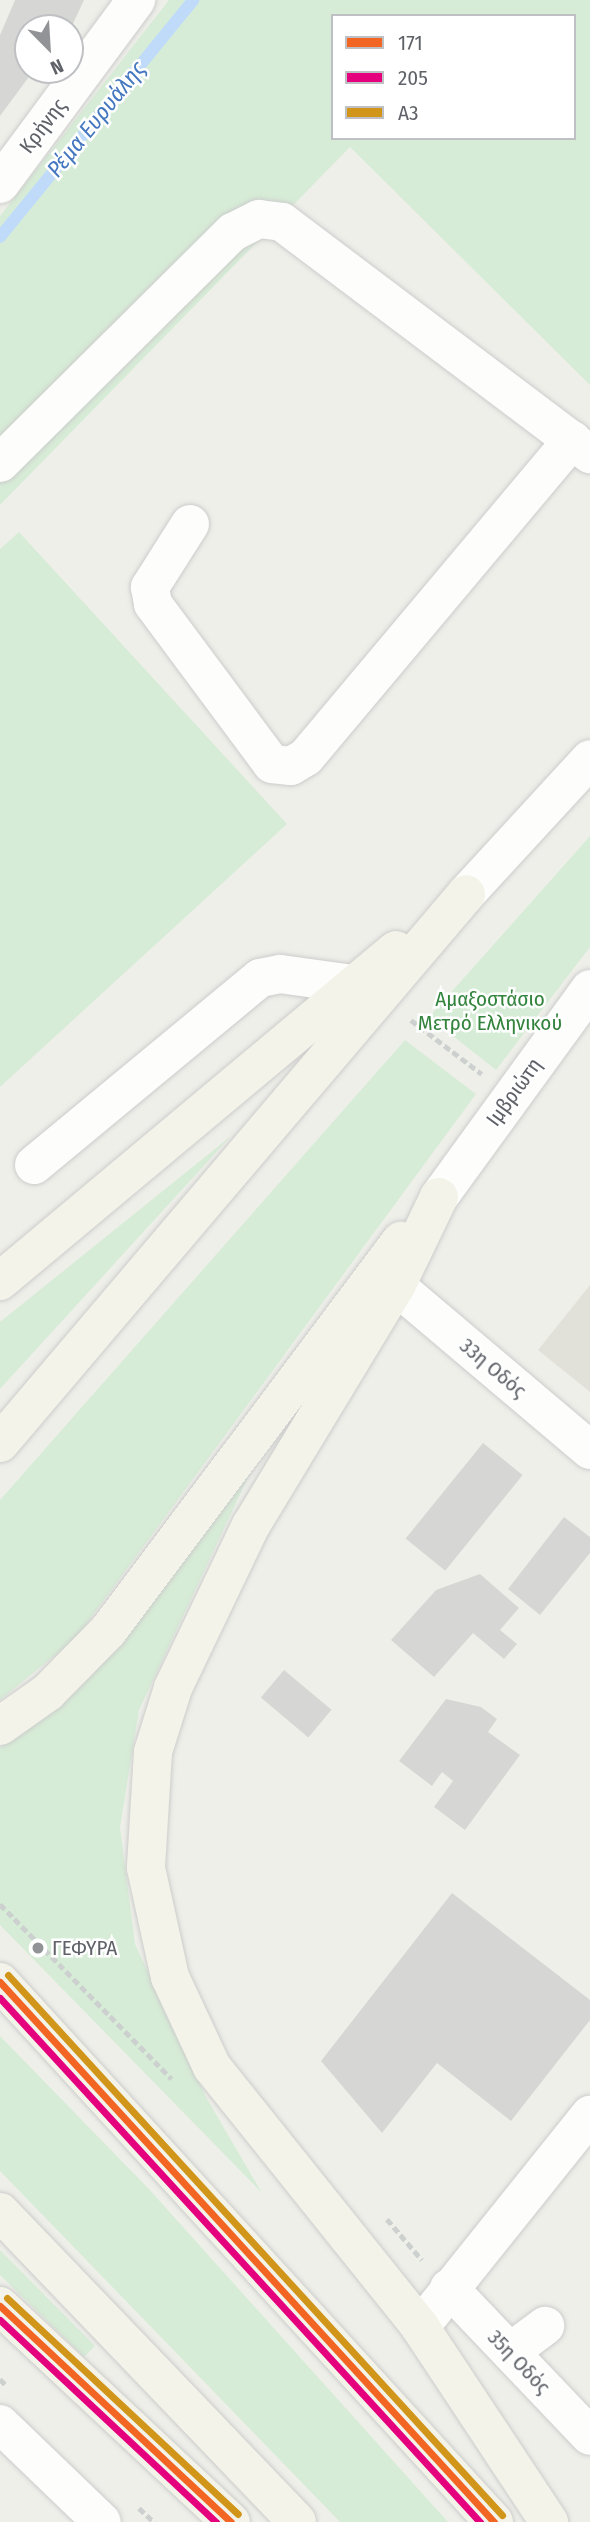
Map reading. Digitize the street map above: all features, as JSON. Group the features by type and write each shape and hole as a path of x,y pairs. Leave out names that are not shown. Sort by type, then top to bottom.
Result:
{"main road":[{"path":"0,1281 364,991 466,894"},
{"path":"0,1443 364,991"},
{"path":"439,1197 396,1286 251,1525 173,1688 153,1752 146,1868 170,1977 212,2067 420,2327 548,2522"},
{"path":"0,1726 48,1692 108,1631 367,1281 439,1197"},
{"path":"0,1982 494,2522"},
{"path":"0,2212 298,2522"},
{"path":"0,2306 231,2522"}],"street":[{"name":"Κρήνης","path":"0,184 136,0"},
{"path":"0,463 233,232 259,219 282,222 581,447 306,757 291,766 272,764 153,604 150,587 190,524"},
{"path":"466,894 590,759"},
{"path":"34,1165 260,978 280,974 364,991"},
{"name":"Ιμβριώτη","path":"439,1197 590,989"},
{"name":"33η Οδός","path":"396,1286 590,1451"},
{"path":"420,2327 590,2115"},
{"name":"35η Οδός","path":"449,2288 510,2351 584,2419"},
{"path":"510,2351 545,2326"},
{"path":"0,2424 102,2522"}],"path":[{"path":"364,991 510,1096"}],"shaded area":[{"path":"590,1285 590,1392 538,1350"}],"green space":[{"path":"169,0 590,0 590,385 350,147 0,505 0,216"},
{"path":"19,532 287,824 0,1087 0,549"},
{"name":"Αμαξοστάσιο Μετρό Ελληνικού","path":"590,836 590,947 496,1070 429,1017"},
{"path":"405,1040 476,1094 76,1638 0,1700 0,1500"},
{"path":"231,1136 0,1389 0,1322"},
{"path":"252,1469 139,1710 120,1827 135,1944 206,2097 262,2193 0,1925 0,1748 89,1674"},
{"path":"0,2036 148,2188 448,2522 340,2522 0,2171"},
{"path":"0,2250 95,2346 84,2357 0,2275"}],"building":[{"path":"15,0 84,0 78,14 14,14 14,84 24,84 0,116 0,35"},
{"path":"483,1443 523,1475 445,1571 406,1539"},
{"path":"564,1517 590,1537 590,1553 540,1615 508,1589"},
{"path":"480,1574 519,1608 500,1630 517,1644 504,1659 473,1633 434,1677 391,1640 436,1590"},
{"path":"284,1670 331,1710 308,1737 261,1698"},
{"path":"446,1699 481,1707 497,1719 488,1732 520,1755 465,1830 434,1807 453,1781 442,1772 432,1786 399,1761"},
{"path":"452,1893 590,2000 590,2020 511,2121 437,2063 382,2133 321,2061"}],"waterway":[{"name":"Ρέμα Ευρυάλης","path":"0,237 193,0"}],"transit line":[{"name":"Α3","path":"8,1975 502,2515"},
{"name":"171","path":"0,1982 494,2522"},
{"name":"205","path":"0,1998 480,2522"},
{"name":"Α3","path":"7,2298 238,2514"},
{"name":"171","path":"0,2306 231,2522"},
{"name":"205","path":"0,2320 216,2522"}],"place":[{"name":"ΓΕΦΥΡΑ","path":"38,1948"}]}
